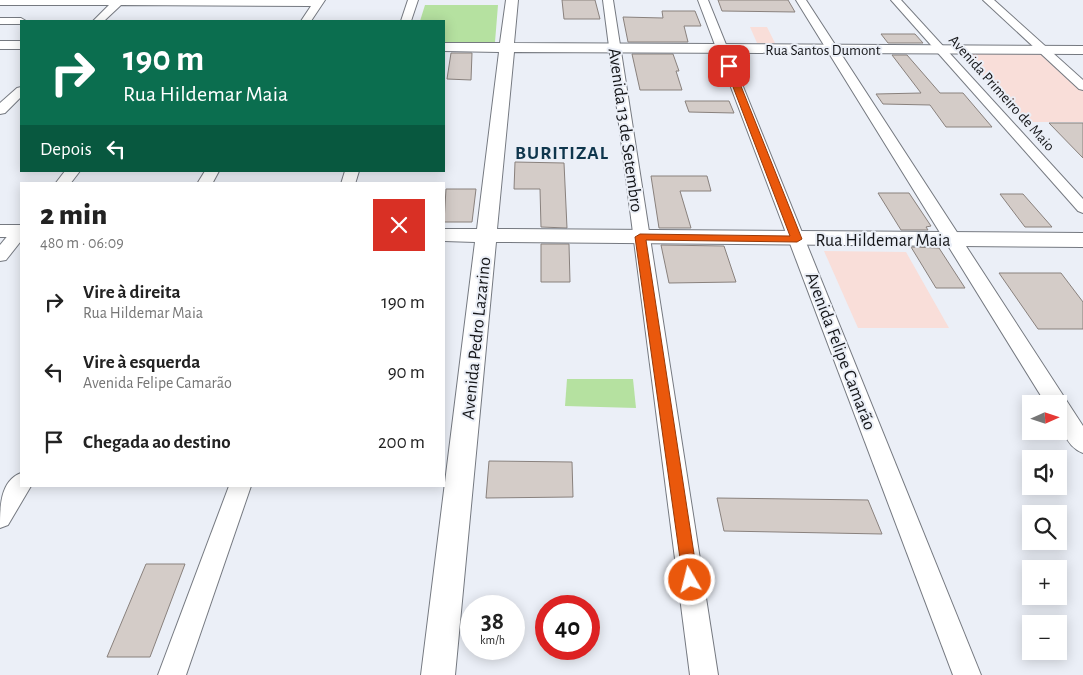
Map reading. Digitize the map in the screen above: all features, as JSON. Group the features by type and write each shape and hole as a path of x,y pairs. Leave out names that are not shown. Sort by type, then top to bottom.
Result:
{"main road":[{"name":"Avenida Pedro Lazarino","path":"438,675 487,236 505,48 512,0"},
{"path":"0,45 20,45"},
{"name":"Rua Santos Dumont","path":"445,47 1083,50"},
{"path":"0,231 20,231"},
{"name":"Rua Hildemar Maia","path":"445,235 1083,240"}],"street":[{"path":"406,20 414,0"},
{"name":"Avenida 13 de Setembro","path":"608,0 640,237 704,675"},
{"name":"Avenida Felipe Camarão","path":"703,0 967,675"},
{"path":"802,0 1052,395"},
{"name":"Avenida Primeiro de Maio","path":"896,0 943,50 1083,208"},
{"path":"988,0 1002,7 1049,50 1083,86"},
{"path":"99,20 119,1"},
{"path":"0,2 320,1"},
{"path":"307,20 320,1"},
{"path":"0,21 20,21"},
{"path":"1049,50 1083,74"},
{"path":"0,110 20,92"},
{"path":"64,182 72,172"},
{"path":"0,256 20,232"},
{"path":"1068,421 1083,444"},
{"path":"0,518 20,485"},
{"path":"172,675 240,487"}],"shaded area":[{"path":"750,27 767,27 775,43 757,43"},
{"path":"962,54 1042,54 1083,91 1083,122 1027,122"},
{"path":"824,251 906,252 949,328 858,328"}],"green space":[{"path":"425,5 498,5 495,42 445,42 445,20 420,20"},
{"path":"567,379 633,379 636,408 565,406"}],"building":[{"path":"562,0 595,0 600,19 564,19"},
{"path":"718,0 788,0 795,12 722,11"},
{"path":"662,11 695,11 701,26 684,26 688,42 628,42 623,17 663,18"},
{"path":"881,34 915,34 923,43 888,43"},
{"path":"451,53 472,53 471,80 447,79"},
{"path":"632,54 673,54 679,71 676,71 682,90 640,90"},
{"path":"892,55 907,55 940,93 963,93 992,127 946,127 930,105 883,104 876,94 921,93"},
{"path":"685,101 729,101 734,113 689,112"},
{"path":"1049,123 1083,123 1083,158"},
{"path":"515,162 564,163 567,228 541,227 540,189 514,189"},
{"path":"651,176 707,176 711,191 680,191 691,228 659,228"},
{"path":"446,189 476,189 472,222 445,222"},
{"path":"878,193 909,193 931,226 926,227 928,230 901,230"},
{"path":"1000,194 1023,194 1052,227 1025,227"},
{"path":"541,244 569,244 570,282 541,282"},
{"path":"661,245 724,246 736,282 669,283"},
{"path":"911,247 939,248 965,288 936,288"},
{"path":"999,273 1061,273 1083,302 1083,329 1038,329"},
{"path":"489,461 572,462 573,497 486,498"},
{"path":"717,498 868,500 882,534 724,531"},
{"path":"146,564 185,564 150,657 107,657"}],"district":[{"name":"BURITIZAL","path":"562,152"}],"route":[{"path":"690,580 640,237 797,239 729,66"}]}
